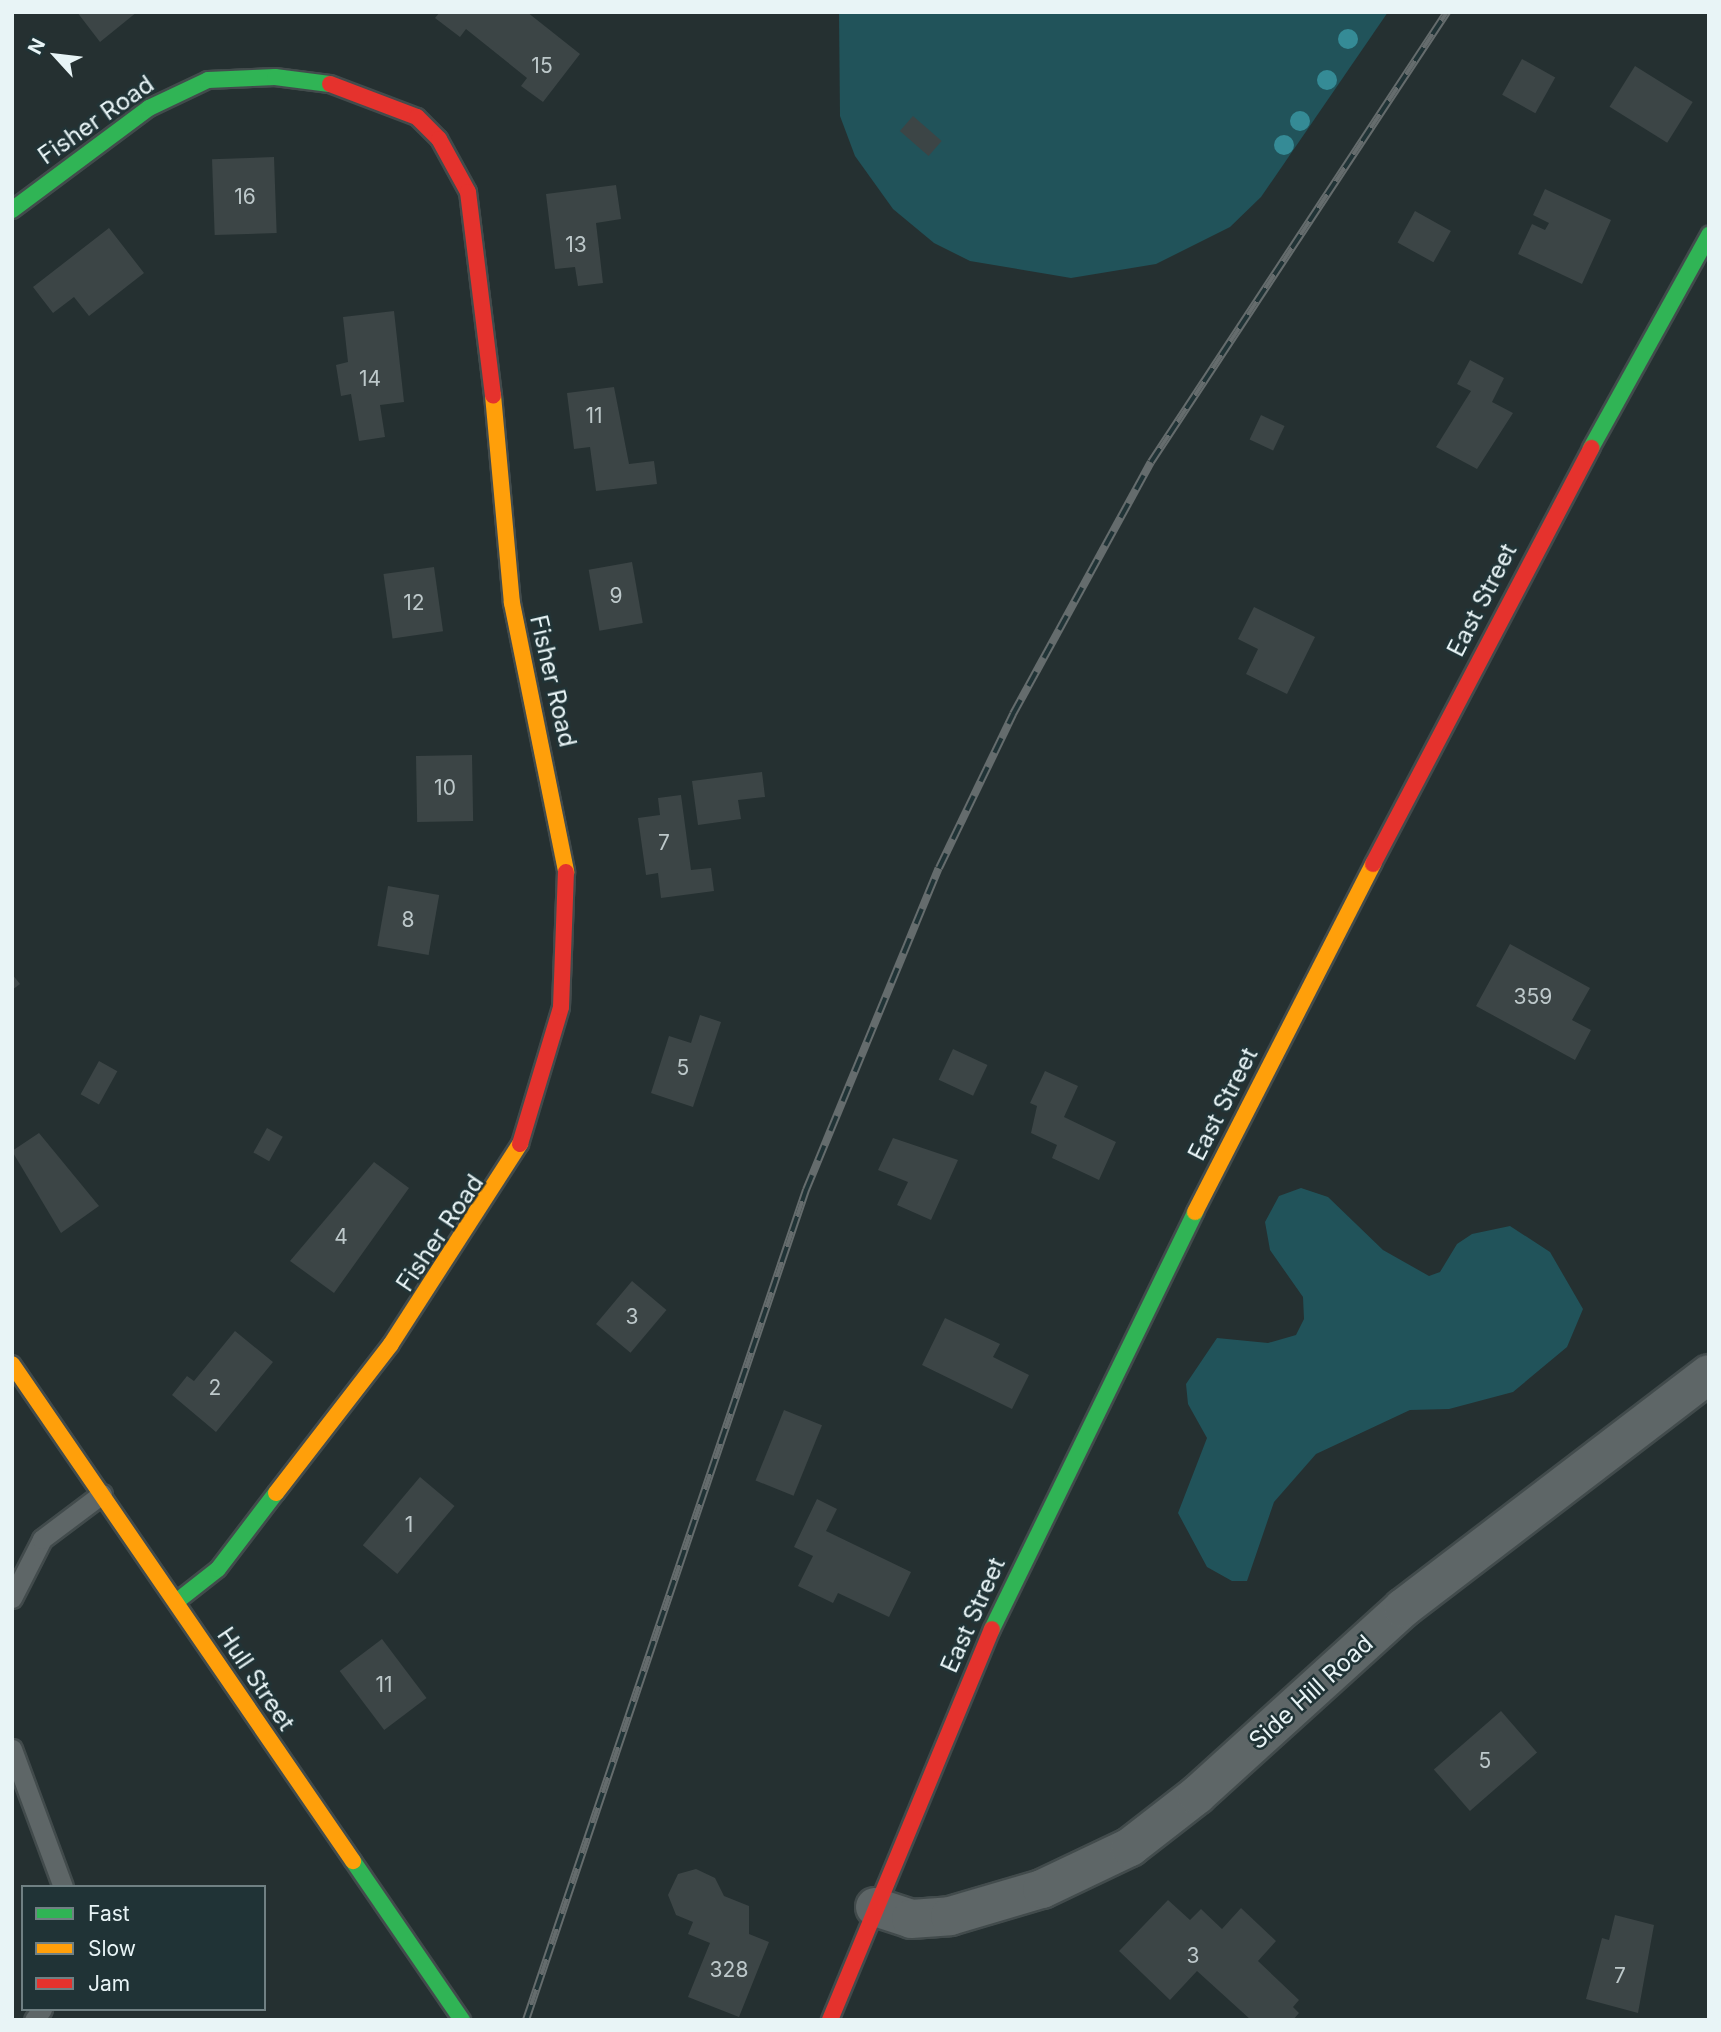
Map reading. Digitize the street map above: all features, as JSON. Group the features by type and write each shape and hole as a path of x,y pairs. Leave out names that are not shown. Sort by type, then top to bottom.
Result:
{"main road":[{"name":"Fisher Road","path":"12,211 149,108 208,80 275,76 344,86 417,117 439,139 468,192 477,230 512,603 564,848 569,898 561,1007 515,1158 391,1344 218,1569 176,1602"},
{"name":"East Street","path":"831,2020 876,1906 1032,1538 1154,1287 1533,551 1709,235"},
{"name":"Hull Street","path":"12,1364 462,2020"}],"street":[{"name":"Side Hill Road","path":"876,1906 911,1919 950,1916 1042,1889 1130,1847 1197,1795 1403,1608 1709,1374"}],"lane":[{"path":"12,1598 42,1539 102,1494"},
{"path":"12,1749 63,1885"}],"shaded area":[{"path":"839,12 1388,12 1261,197 1230,227 1156,264 1071,278 970,261 934,243 893,209 855,156 840,116"},
{"path":"1301,1188 1328,1197 1383,1250 1429,1276 1440,1272 1457,1244 1472,1234 1510,1226 1550,1252 1583,1309 1567,1347 1513,1392 1449,1409 1410,1410 1316,1454 1274,1502 1247,1581 1232,1581 1207,1567 1178,1513 1207,1438 1188,1404 1186,1384 1217,1338 1268,1343 1296,1335 1304,1319 1303,1297 1270,1250 1265,1222 1279,1196"}],"building":[{"path":"77,12 137,12 100,42"},
{"path":"440,12 527,12 580,54 543,102 521,86 527,78 466,29 460,37 435,18"},
{"path":"1522,59 1555,77 1535,113 1502,95"},
{"path":"1635,66 1693,102 1667,143 1610,107"},
{"path":"913,116 942,141 929,156 900,131"},
{"path":"274,157 277,233 215,235 212,159"},
{"path":"616,185 621,219 596,223 603,283 578,286 575,267 555,269 546,194"},
{"path":"1545,189 1611,220 1582,284 1518,254 1532,224 1545,230 1549,223 1533,215"},
{"path":"1415,211 1451,231 1433,262 1398,242"},
{"path":"109,228 144,273 89,316 74,297 53,313 33,287"},
{"path":"394,311 404,402 380,405 385,437 359,441 351,394 341,396 336,365 348,362 343,317"},
{"path":"1470,360 1504,378 1492,402 1513,413 1477,469 1436,447 1471,391 1457,384"},
{"path":"614,387 629,464 654,461 657,484 596,491 590,447 574,449 567,393"},
{"path":"1261,415 1285,426 1273,450 1250,439"},
{"path":"632,562 643,623 599,631 589,570"},
{"path":"434,567 443,631 393,638 383,574"},
{"path":"1254,607 1315,637 1287,694 1246,674 1258,649 1238,639"},
{"path":"472,755 473,821 417,822 416,756"},
{"path":"762,772 765,797 738,800 741,819 698,825 692,781"},
{"path":"681,795 691,870 711,868 714,891 661,898 658,873 646,875 638,818 660,815 658,798"},
{"path":"388,886 439,895 429,955 377,946"},
{"path":"1510,944 1590,988 1572,1020 1591,1030 1575,1060 1476,1006"},
{"path":"12,974 20,984 12,990"},
{"path":"700,1015 721,1022 693,1107 651,1093 669,1036 691,1043"},
{"path":"953,1049 987,1065 973,1096 939,1080"},
{"path":"99,1061 117,1071 99,1104 81,1094"},
{"path":"1045,1071 1078,1086 1064,1117 1116,1142 1099,1180 1052,1158 1057,1145 1031,1133 1037,1106 1030,1103"},
{"path":"267,1128 283,1137 269,1161 253,1152"},
{"path":"39,1133 99,1206 61,1233 12,1151"},
{"path":"893,1138 958,1160 931,1220 897,1205 908,1182 878,1170"},
{"path":"374,1162 409,1188 334,1293 290,1261"},
{"path":"632,1281 666,1310 630,1353 596,1324"},
{"path":"945,1318 1000,1344 993,1357 1029,1375 1012,1409 922,1365"},
{"path":"235,1331 273,1362 216,1432 172,1395 187,1376 194,1381"},
{"path":"784,1410 822,1425 794,1496 756,1480"},
{"path":"420,1477 454,1506 397,1574 363,1545"},
{"path":"817,1499 837,1509 826,1531 911,1572 889,1617 838,1593 833,1603 798,1586 813,1556 794,1547"},
{"path":"382,1639 427,1698 384,1730 340,1671"},
{"path":"1501,1711 1537,1753 1470,1811 1434,1769"},
{"path":"696,1869 715,1878 724,1896 749,1906 749,1934 769,1942 739,2017 688,1997 710,1943 688,1934 693,1922 676,1915 668,1895 678,1874"},
{"path":"1168,1900 1190,1920 1201,1909 1222,1929 1241,1908 1276,1941 1258,1961 1299,2000 1293,2007 1299,2013 1293,2020 1251,2020 1197,1971 1170,2000 1119,1951"},
{"path":"1615,1915 1654,1925 1638,2013 1586,1999 1602,1938 1609,1940"}],"railway":[{"path":"526,2020 806,1190 939,868 1013,714 1151,462 1447,12"}],"traffic: fast":[{"path":"12,210 149,108 208,80 275,77 330,84"},
{"path":"1591,448 1709,235"},
{"path":"992,1629 1195,1212"},
{"path":"176,1602 218,1569 276,1493"},
{"path":"353,1861 462,2020"}],"traffic: slow":[{"path":"493,395 512,603 566,872"},
{"path":"1195,1212 1373,864"},
{"path":"276,1493 391,1344 520,1144"},
{"path":"12,1364 353,1861"}],"traffic: jam":[{"path":"330,84 417,117 439,139 468,192 493,395"},
{"path":"1373,864 1591,448"},
{"path":"520,1144 561,1007 566,872"},
{"path":"830,2020 992,1629"}]}
